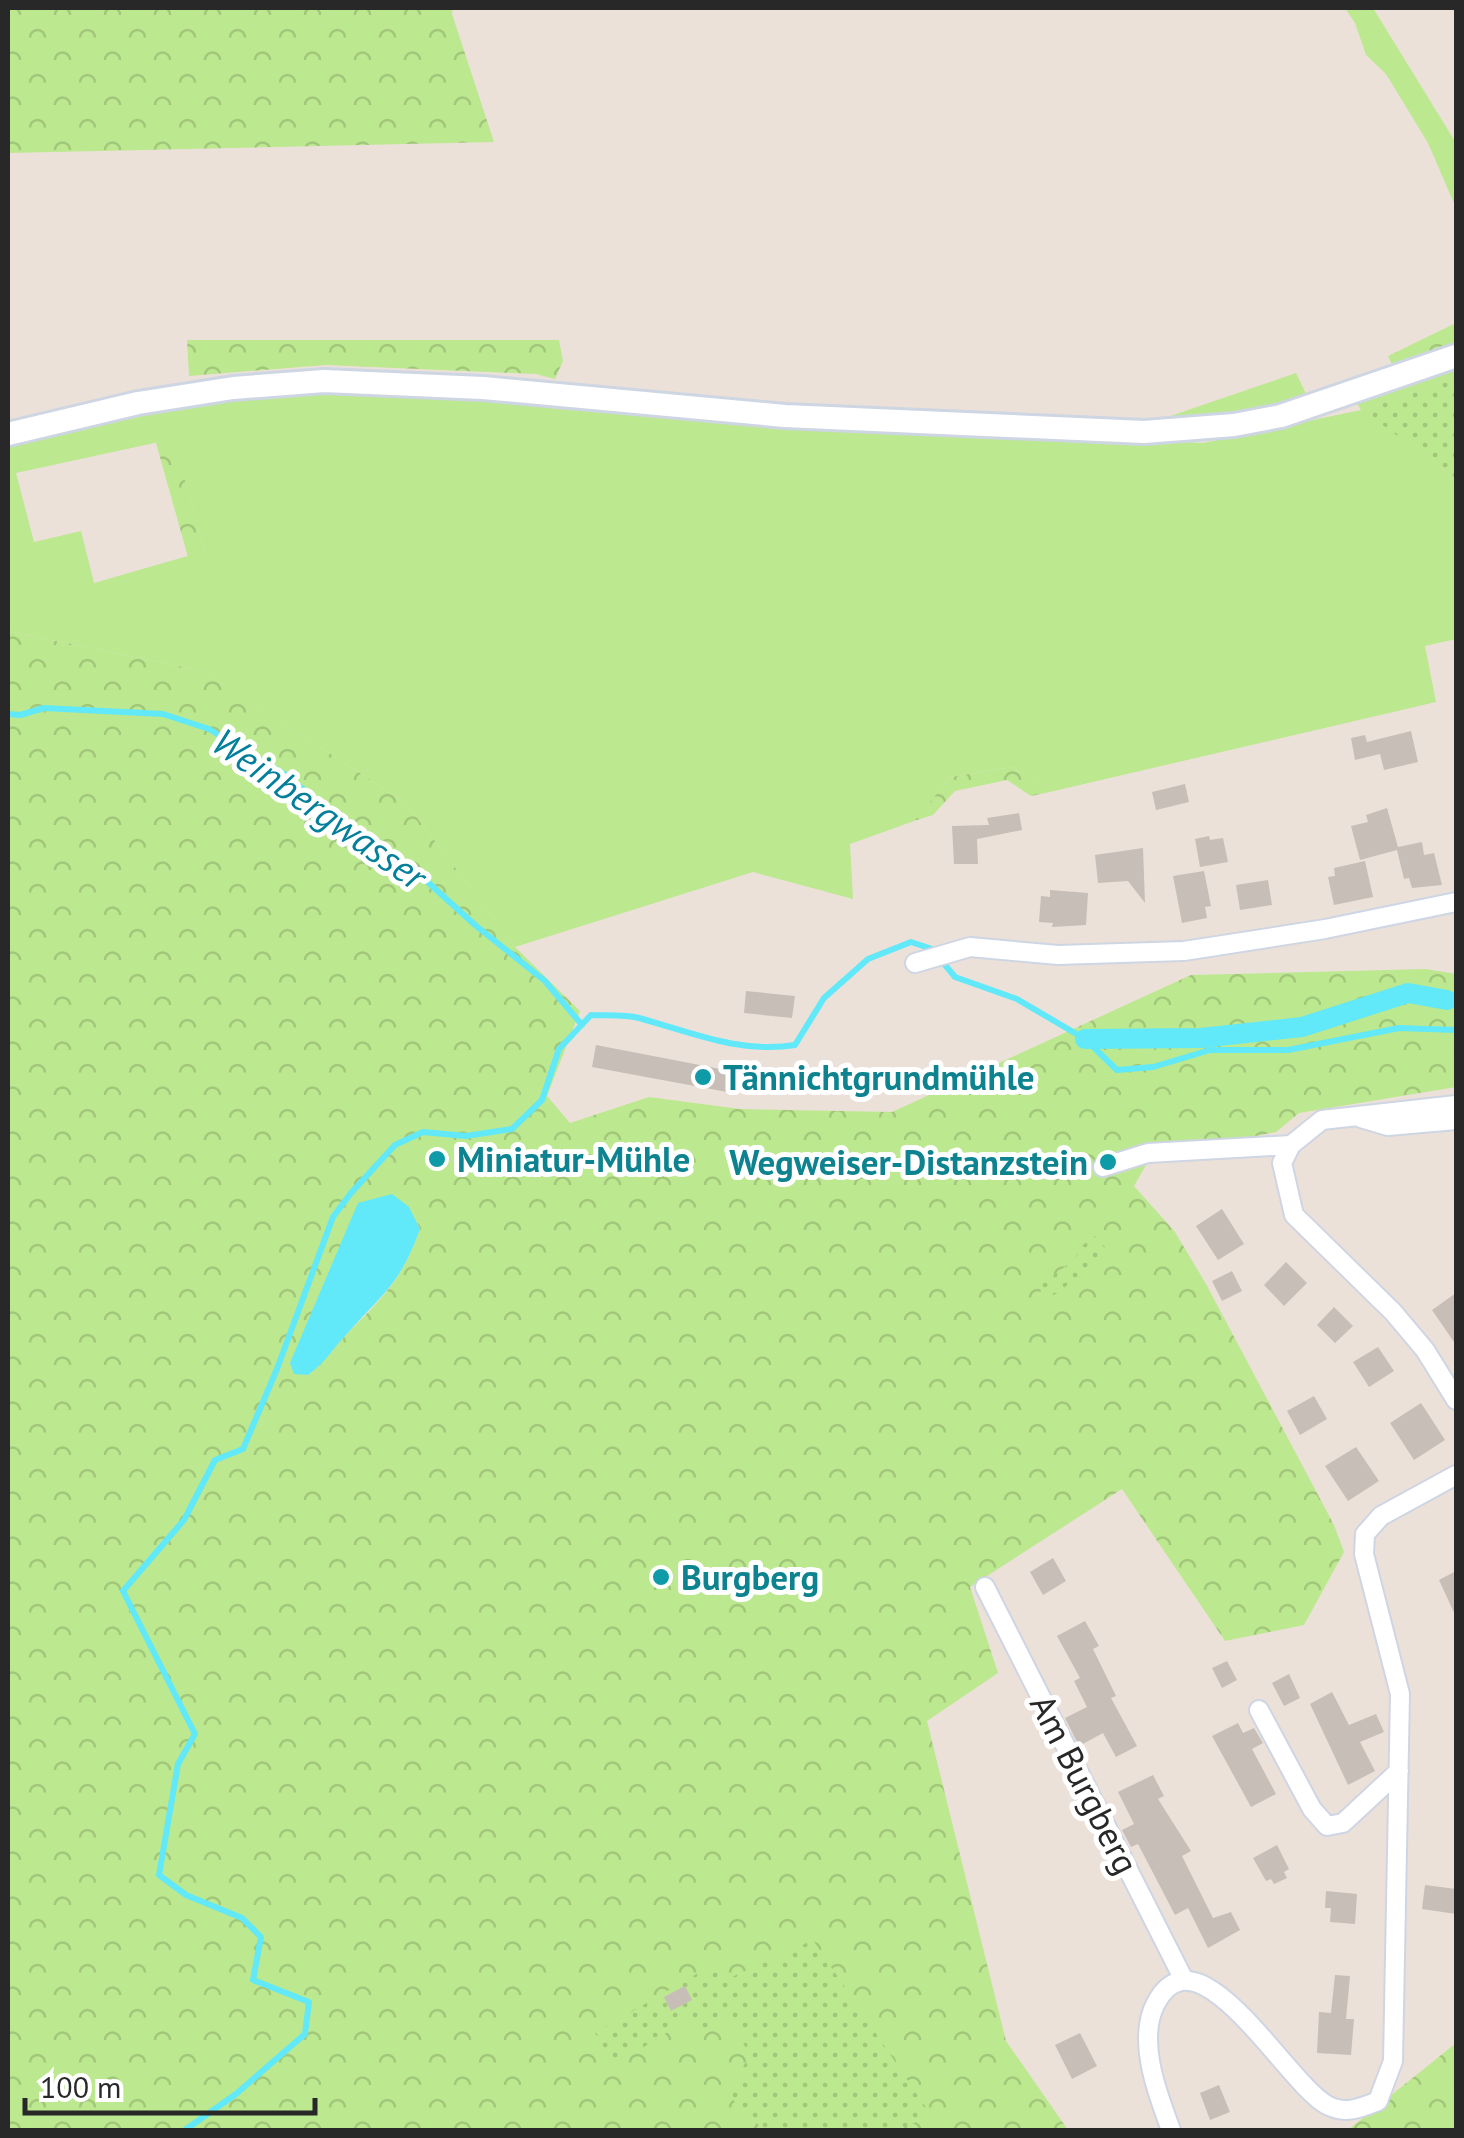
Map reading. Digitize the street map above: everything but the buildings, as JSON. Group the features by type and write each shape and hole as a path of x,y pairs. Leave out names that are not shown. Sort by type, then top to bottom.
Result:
{"street":[{"path":"8,434 138,402 232,388 324,382 483,388 786,416 1160,431 1234,425 1280,416 1455,357"},
{"path":"915,963 970,947 1058,955 1184,951 1325,929 1456,902"},
{"path":"1456,1105 1322,1120 1290,1145 1282,1163 1294,1215 1404,1324 1426,1350 1456,1400"},
{"path":"1351,1116 1388,1126 1456,1120"},
{"path":"1103,1168 1148,1153 1290,1145"},
{"path":"1171,2130 1155,2089 1149,2036 1157,2000 1166,1989 1184,1980 1201,1982 1222,1996 1311,2095 1330,2107 1344,2111 1378,2101 1392,2061 1400,1694 1364,1554 1365,1534 1381,1516 1456,1475"},
{"name":"Am Burgberg","path":"986,1588 1184,1980"},
{"path":"1258,1710 1312,1810 1327,1826 1343,1824 1399,1772"}],"green space":[{"path":"8,8 453,8 494,142 8,153"},
{"path":"1345,8 1373,8 1456,143 1456,208 1428,143 1386,74 1366,55 1355,23"},
{"path":"1456,323 1456,346 1394,369 1388,356"},
{"path":"187,340 559,340 563,361 555,379 536,374 326,365 189,376"},
{"path":"1456,366 1456,376 1363,410 1456,483 1456,639 1425,646 1436,702 1054,791 1012,767 951,777 914,821 850,844 853,899 753,872 515,947 406,803 203,671 8,631 8,445 181,406 278,394 398,392 557,409 1203,443 1361,410 1356,402","holes":["173,439 205,551 94,583 81,531 34,542 16,473"]},
{"path":"1296,373 1308,398 1223,415 1159,420"},
{"path":"1456,376 1456,483 1362,410"},
{"path":"173,438 205,551 188,557 156,443"},
{"path":"8,631 203,671 406,803 515,947 580,1011 547,1096 570,1123 649,1097 740,1109 892,1112 1191,975 1426,969 1456,974 1456,1087 1299,1113 1276,1132 1150,1158 1134,1186 1175,1232 1206,1284 1334,1525 1344,1552 1304,1625 1225,1641 1122,1489 970,1587 998,1673 927,1721 1006,2041 1068,2130 8,2130","holes":["409,1207 420,1229 399,1275 382,1298 308,1375 294,1373"]},
{"path":"1012,767 1054,791 1031,796 1007,780 955,791 933,815 914,821 951,777"},
{"path":"1095,1236 1108,1250 1058,1293 1042,1300 1040,1286 1076,1258 1079,1248"},
{"path":"813,1940 931,2115 899,2130 764,2130 727,2094 750,2055 727,2015 701,2031 687,2020 615,2065 595,2033 705,1969 734,1976"},
{"path":"1456,2043 1456,2130 1348,2130"}],"water":[{"path":"392,1194 409,1207 420,1229 405,1263 389,1287 319,1366 308,1375 294,1374 290,1363 358,1203"}],"waterway":[{"name":"Weinbergwasser","path":"8,714 44,708 163,714 209,729 286,775 351,829 410,866 545,981 582,1025"},
{"path":"185,2130 236,2094 305,2034 309,2002 253,1980 261,1937 242,1918 186,1895 159,1875 178,1764 195,1734 123,1591 184,1520 215,1460 243,1449 333,1217 395,1145 423,1132 466,1136 512,1129 542,1100 559,1049 591,1015 633,1017 755,1047 795,1045 824,998 868,959 911,942 932,949 955,977 1017,999 1085,1039 1117,1070 1153,1067 1210,1050 1288,1050 1399,1028 1456,1030"},
{"path":"1085,1039 1201,1038 1302,1027 1408,993 1447,1000"}],"place":[{"name":"Tännichtgrundmühle","path":"703,1077"},
{"name":"Miniatur-Mühle","path":"437,1159"},
{"name":"Wegweiser-Distanzstein","path":"1108,1162"},
{"name":"Burgberg","path":"661,1577"}]}
